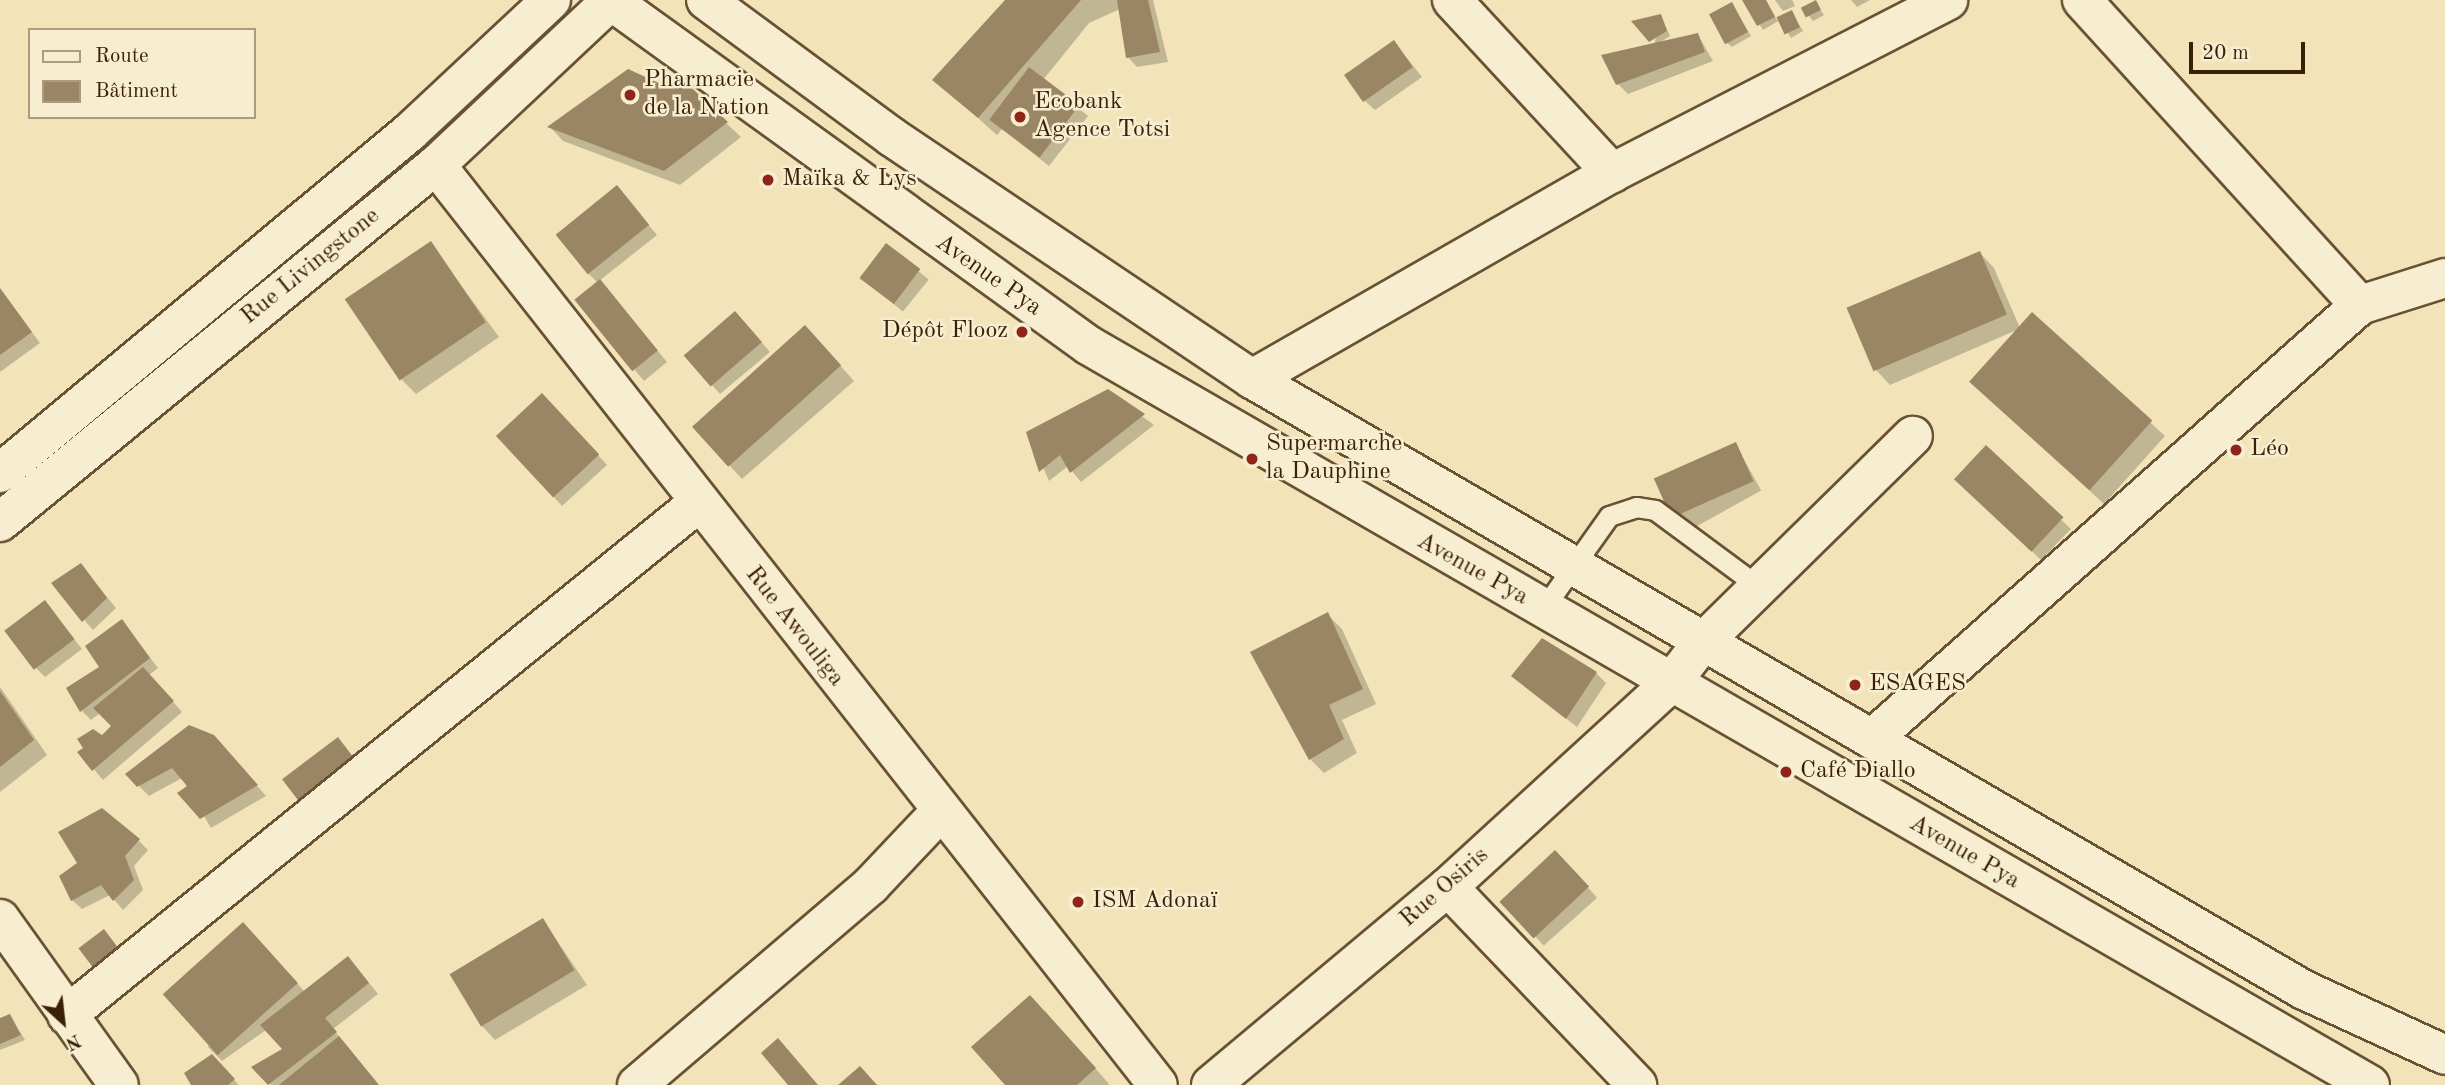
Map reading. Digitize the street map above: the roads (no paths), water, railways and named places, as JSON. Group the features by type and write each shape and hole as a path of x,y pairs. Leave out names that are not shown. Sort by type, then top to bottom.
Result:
{"street":[{"name":"Rue Livingstone","path":"0,473 411,132 551,0"},
{"name":"Rue Livingstone","path":"0,522 436,165 611,0"},
{"name":"Avenue Pya","path":"611,0 1088,345 2370,1085"},
{"name":"Avenue Pya","path":"706,0 892,137 1252,379 1701,644 1872,739 2304,990 2445,1055"},
{"path":"1452,0 1612,173"},
{"path":"1252,379 1612,173 1948,0"},
{"path":"2082,0 2360,305"},
{"name":"Rue Awouliga","path":"411,132 697,505 1158,1085"},
{"path":"1872,739 2360,305 2445,278"},
{"name":"Rue Osiris","path":"1211,1085 1448,887 1671,682 1701,644 1913,436"},
{"path":"67,1015 697,505"},
{"path":"637,1085 861,894 940,812"},
{"path":"1448,887 1637,1085"},
{"path":"0,919 119,1085"}],"lane":[{"path":"1543,609 1568,566 1609,516 1636,507 1655,510 1759,587"}],"place":[{"name":"Pharmacie de la Nation","path":"630,95"},
{"name":"Ecobank Agence Totsi","path":"1020,117"},
{"name":"Maïka & Lys","path":"768,180"},
{"name":"Dépôt Flooz","path":"1022,332"},
{"name":"Léo","path":"2236,450"},
{"name":"Supermarche la Dauphine","path":"1252,459"},
{"name":"ESAGES","path":"1855,685"},
{"name":"Café Diallo","path":"1786,772"},
{"name":"ISM Adonaï","path":"1078,902"}]}
